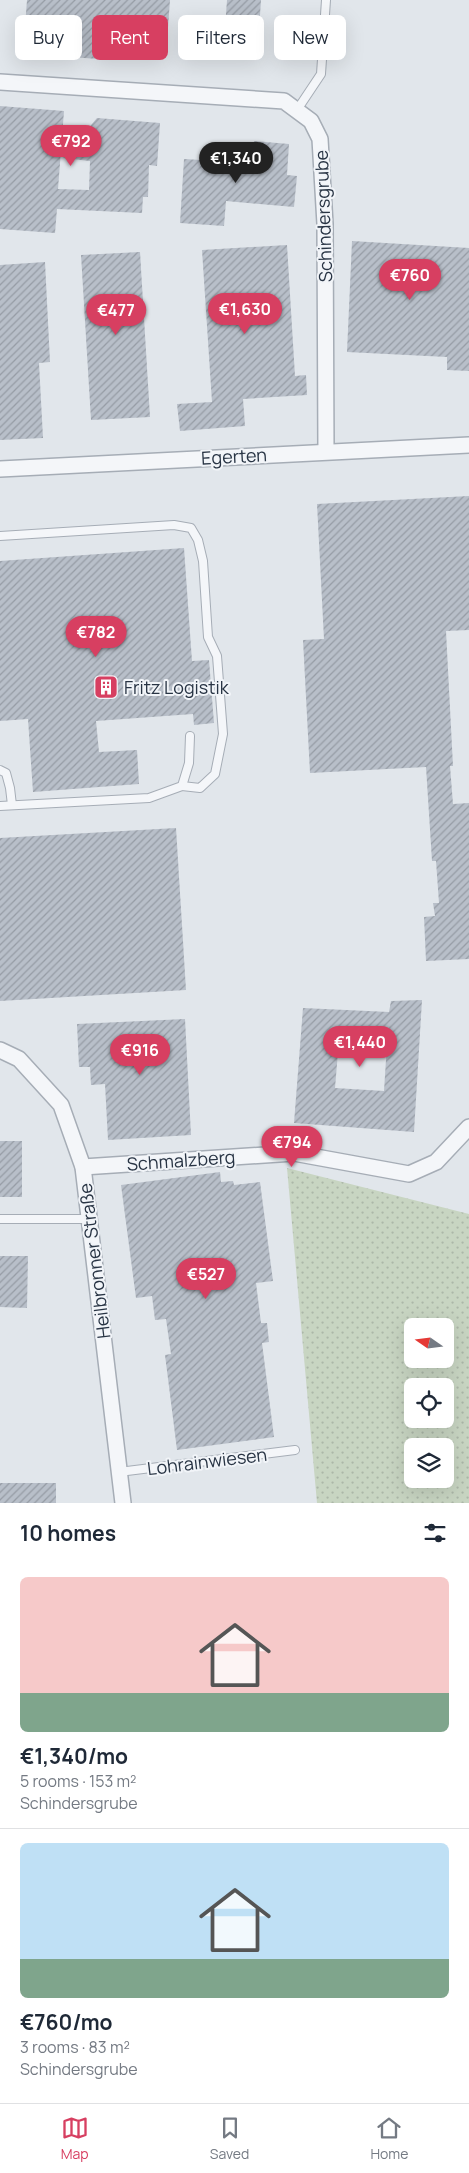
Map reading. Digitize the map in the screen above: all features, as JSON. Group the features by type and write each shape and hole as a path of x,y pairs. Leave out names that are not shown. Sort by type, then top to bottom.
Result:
{"street":[{"name":"Schindersgrube","path":"0,82 284,101 312,121 320,139 325,224 326,451"},
{"name":"Egerten","path":"0,469 469,445"},
{"name":"Heilbronner Straße","path":"0,1050 19,1059 61,1105 83,1167 123,1503"},
{"name":"Schmalzberg","path":"83,1167 294,1153 409,1174 436,1162 469,1127"}],"lane":[{"path":"297,110 321,74 326,0"},
{"path":"0,536 174,526 190,528 198,540 203,561 208,637 217,656 223,734 215,774 200,788 182,786 149,798 0,806"},
{"path":"182,786 189,763 190,736"},
{"path":"0,770 6,773 12,806"},
{"path":"0,1219 89,1219"},
{"name":"Lohrainwiesen","path":"119,1472 295,1450"}],"green space":[{"path":"287,1168 469,1214 469,1503 317,1503"}],"building":[{"path":"27,0 170,0 168,28 168,15 92,15 92,58 82,58 82,15 26,15"},
{"path":"227,0 261,0 260,15 226,15"},
{"path":"0,106 64,111 58,189 89,190 90,161 63,158 97,118 160,123 157,166 149,165 148,197 143,197 142,213 57,209 55,233 0,229"},
{"path":"254,141 289,144 287,175 297,176 294,207 226,201 224,226 180,223 184,159 252,163"},
{"path":"352,241 469,248 469,371 447,370 447,357 347,352"},
{"path":"287,245 295,376 306,375 307,395 243,399 245,426 180,431 177,404 212,402 202,250"},
{"path":"140,252 150,417 91,420 81,255"},
{"path":"45,262 50,362 39,363 43,438 0,440 0,265"},
{"path":"469,496 469,630 446,631 453,766 450,766 453,804 469,803 469,959 426,961 424,917 435,916 433,903 439,903 436,861 432,861 426,767 310,773 303,640 324,639 317,504"},
{"name":"Fritz Logistik","path":"184,548 192,661 209,660 214,723 194,725 193,714 96,721 99,752 137,750 139,784 33,792 28,719 0,721 0,561"},
{"path":"176,828 186,990 0,1001 0,838"},
{"path":"422,1000 414,1132 294,1123 303,1008 389,1012 391,1001","holes":["339,1040 387,1044 384,1091 335,1088"]},
{"path":"185,1019 191,1135 108,1140 105,1084 91,1085 90,1067 79,1067 77,1024"},
{"path":"0,1141 22,1141 22,1197 0,1197"},
{"path":"220,1172 221,1182 233,1181 234,1185 260,1182 273,1281 256,1283 261,1323 267,1323 269,1342 262,1343 274,1437 177,1450 165,1355 171,1354 166,1319 155,1320 152,1296 136,1298 121,1185"},
{"path":"0,1256 28,1256 27,1308 0,1307"},
{"path":"0,1483 56,1483 56,1503 0,1503"}],"place":[{"name":"Fritz Logistik","path":"106,687"}]}
